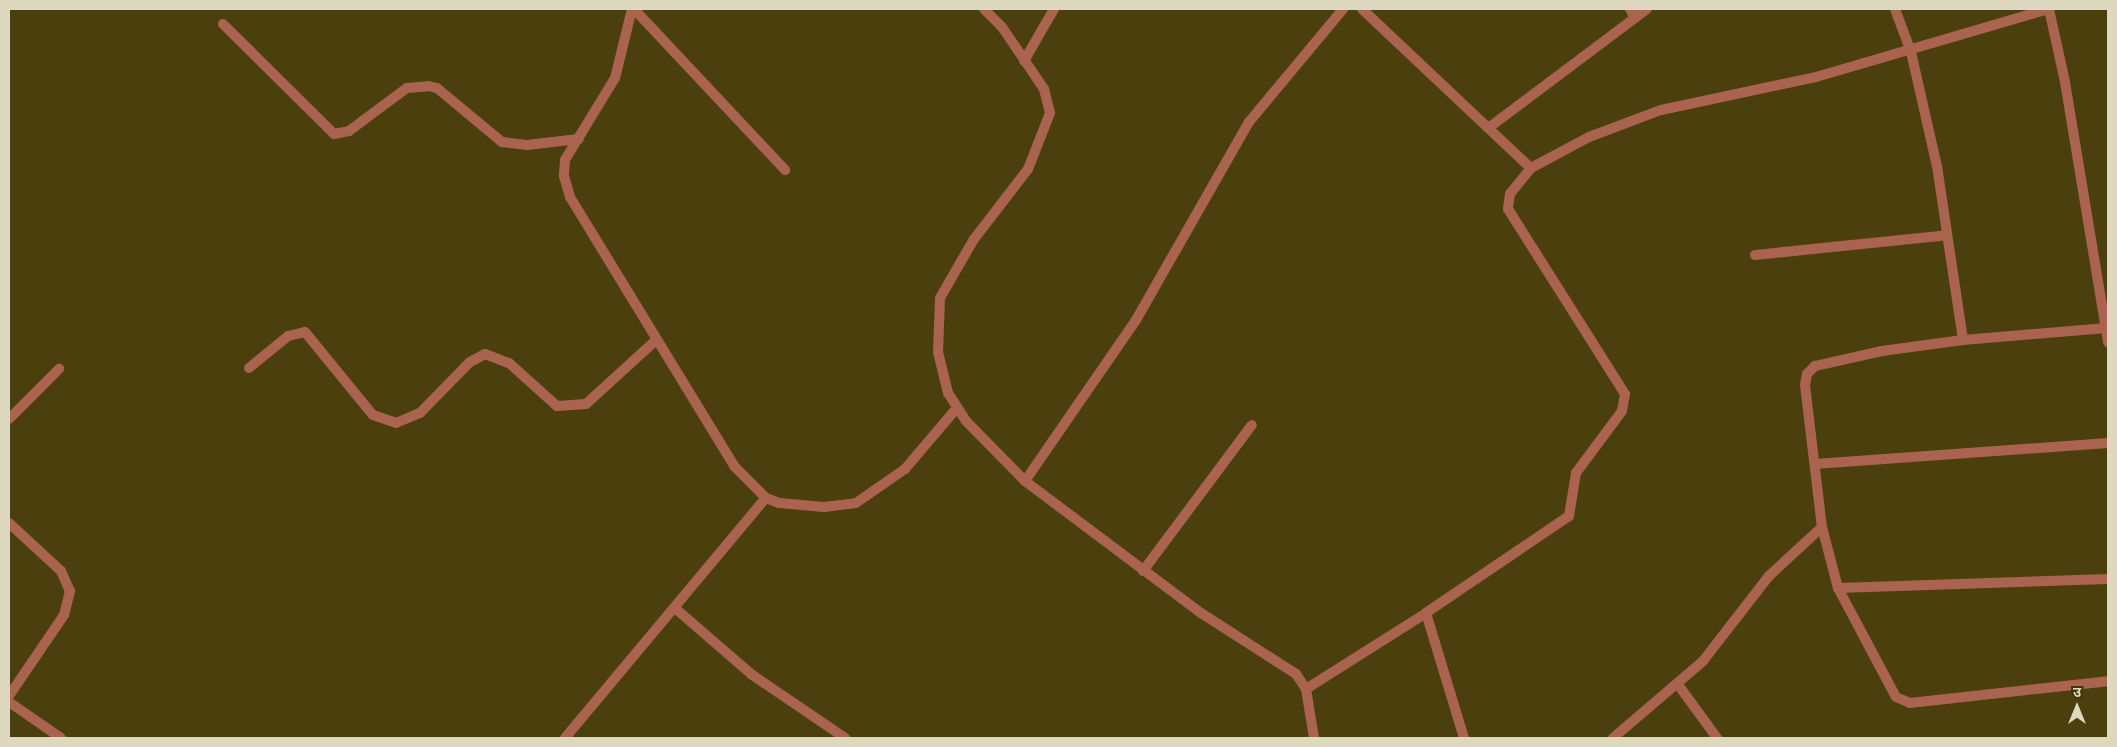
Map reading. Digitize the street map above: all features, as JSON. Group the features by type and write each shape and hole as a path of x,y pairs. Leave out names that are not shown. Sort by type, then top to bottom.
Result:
{"street":[{"path":"633,9 615,78 579,139 564,169 570,197 735,467 766,498 800,507 856,503 905,469 956,409"},
{"path":"633,9 785,170"},
{"path":"984,9 1024,62 1050,102 1048,123 1028,169 974,239 940,298 938,352 956,409 1025,482 1143,571 1286,665 1306,689 1314,738"},
{"path":"1024,62 1054,9"},
{"path":"1025,482 1136,320 1250,122 1343,9"},
{"path":"1362,9 1491,126 1531,168"},
{"path":"1491,126 1632,13 1648,9"},
{"path":"1895,9 1911,52 1938,166 1964,340"},
{"path":"1306,689 1426,613 1569,516 1582,462 1618,419 1625,402 1621,386 1508,209 1510,194 1531,168 1596,134 1661,110 1816,77 1911,52 2048,9 2108,342"},
{"path":"223,24 334,134 349,131 407,88 428,86 437,88 502,142 527,145 579,139"},
{"path":"1755,255 1947,235"},
{"path":"2106,328 1964,340 1815,366 1805,385 1822,527 1838,588 1896,697 1910,703 2108,682"},
{"path":"249,368 288,336 305,332 373,415 396,423 420,413 470,362 485,354 509,363 557,406 586,404 656,340"},
{"path":"9,419 59,369"},
{"path":"1143,571 1252,425"},
{"path":"1814,464 2108,443"},
{"path":"565,738 676,610 766,498"},
{"path":"9,523 61,571 70,591 64,615 9,696"},
{"path":"1613,738 1679,686 1769,576 1822,527"},
{"path":"1838,588 2108,579"},
{"path":"676,610 750,674 844,738"},
{"path":"1426,613 1464,738"},
{"path":"1679,686 1717,738"},
{"path":"9,702 62,738"}]}
